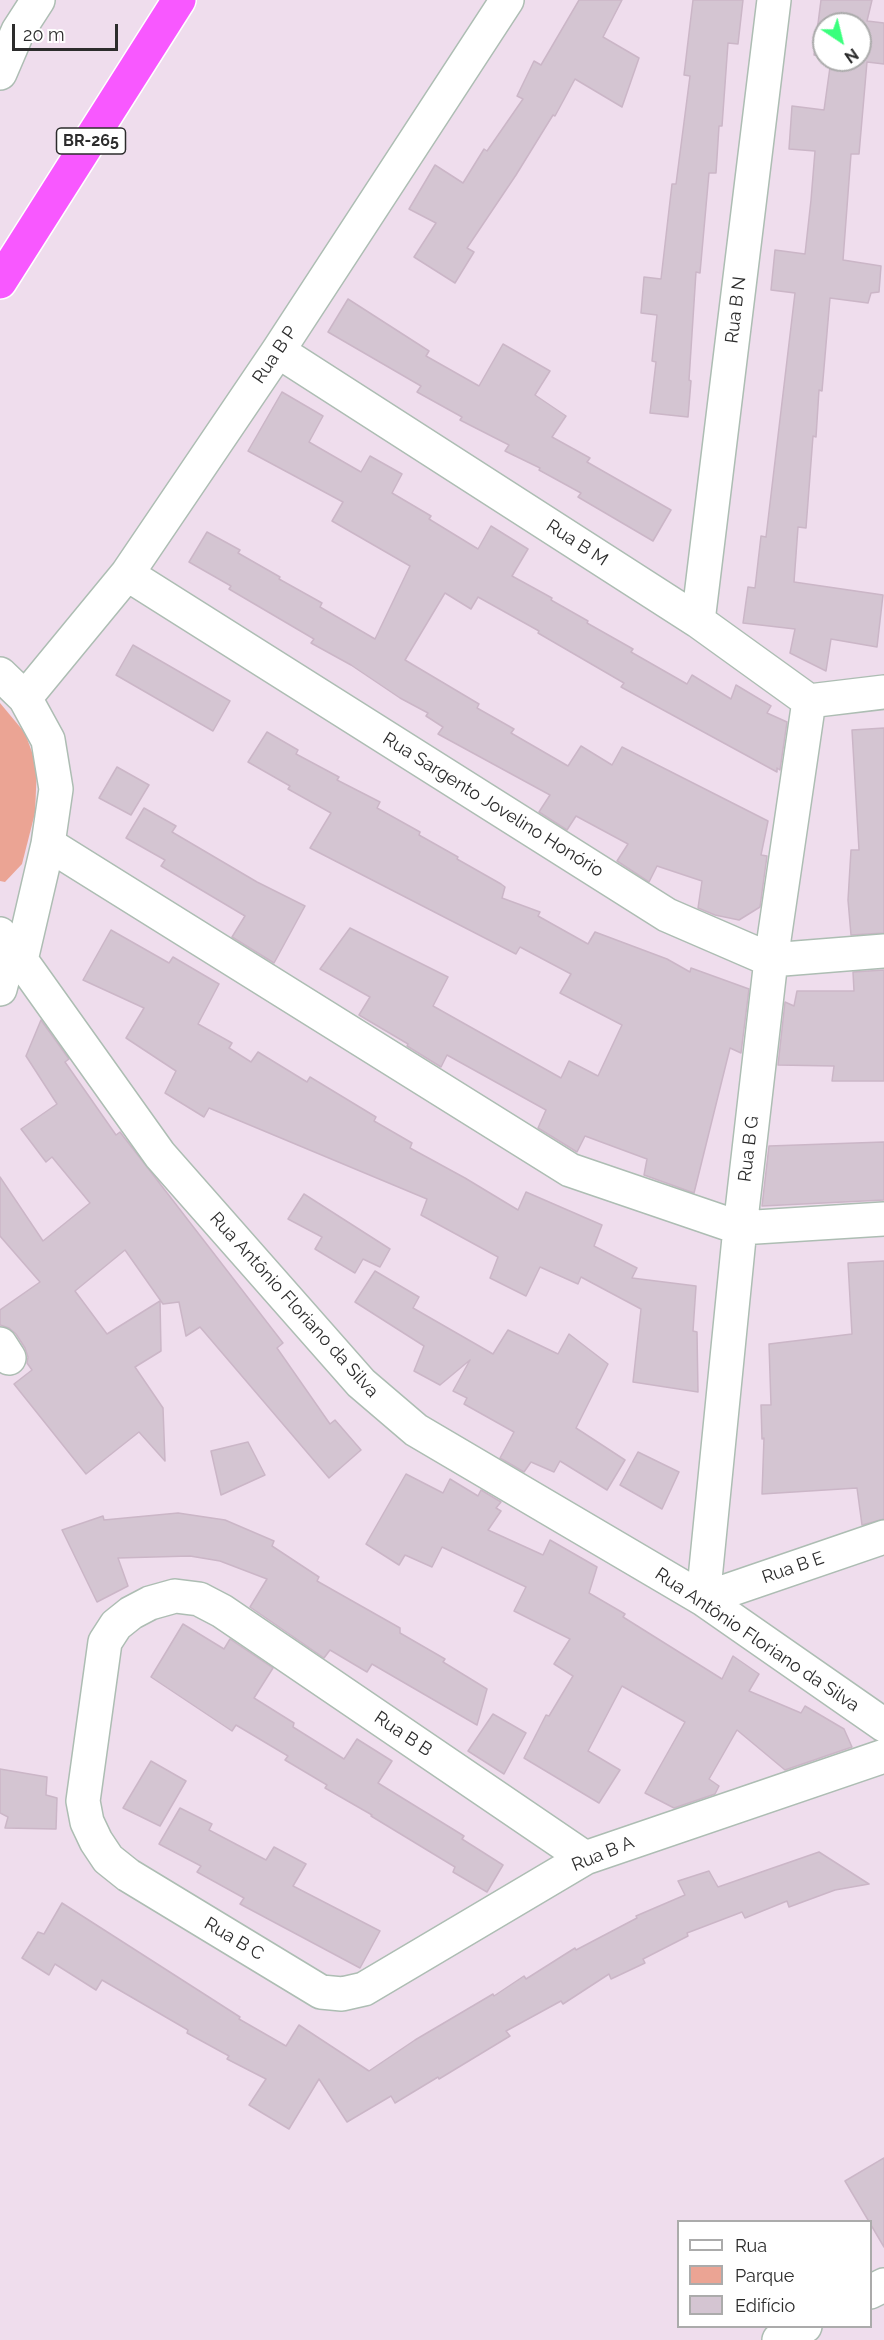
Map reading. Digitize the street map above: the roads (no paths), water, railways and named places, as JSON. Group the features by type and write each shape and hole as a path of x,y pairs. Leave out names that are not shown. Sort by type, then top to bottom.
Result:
{"highway":[{"name":"BR-265","path":"0,282 179,0"}],"street":[{"path":"0,73 18,31 38,0"},
{"name":"Rua B P","path":"26,698 127,574 278,351 507,0"},
{"name":"Rua B N","path":"698,621 774,0"},
{"name":"Rua B M","path":"278,351 698,621 809,701"},
{"name":"Rua Sargento Jovelino Honório","path":"127,574 667,915 771,960 884,951"},
{"path":"0,674 26,698 48,740 56,789 48,844 11,947 0,989"},
{"path":"809,701 884,692"},
{"name":"Rua B G","path":"703,1599 740,1228 771,960 809,701"},
{"path":"48,844 570,1170 740,1228 884,1219"},
{"name":"Rua Antônio Floriano da Silva","path":"11,947 160,1155 361,1383 416,1430 703,1599 884,1725"},
{"name":"Rua B E","path":"703,1599 884,1537"},
{"name":"Rua B B","path":"128,1875 108,1859 96,1841 87,1822 83,1801 105,1642 116,1625 131,1613 175,1596 199,1599 222,1611 585,1858"},
{"name":"Rua B A","path":"342,1994 364,1989 585,1858 884,1756"},
{"name":"Rua B C","path":"128,1875 321,1992 342,1994"},
{"path":"779,2340 801,2328"}]}
